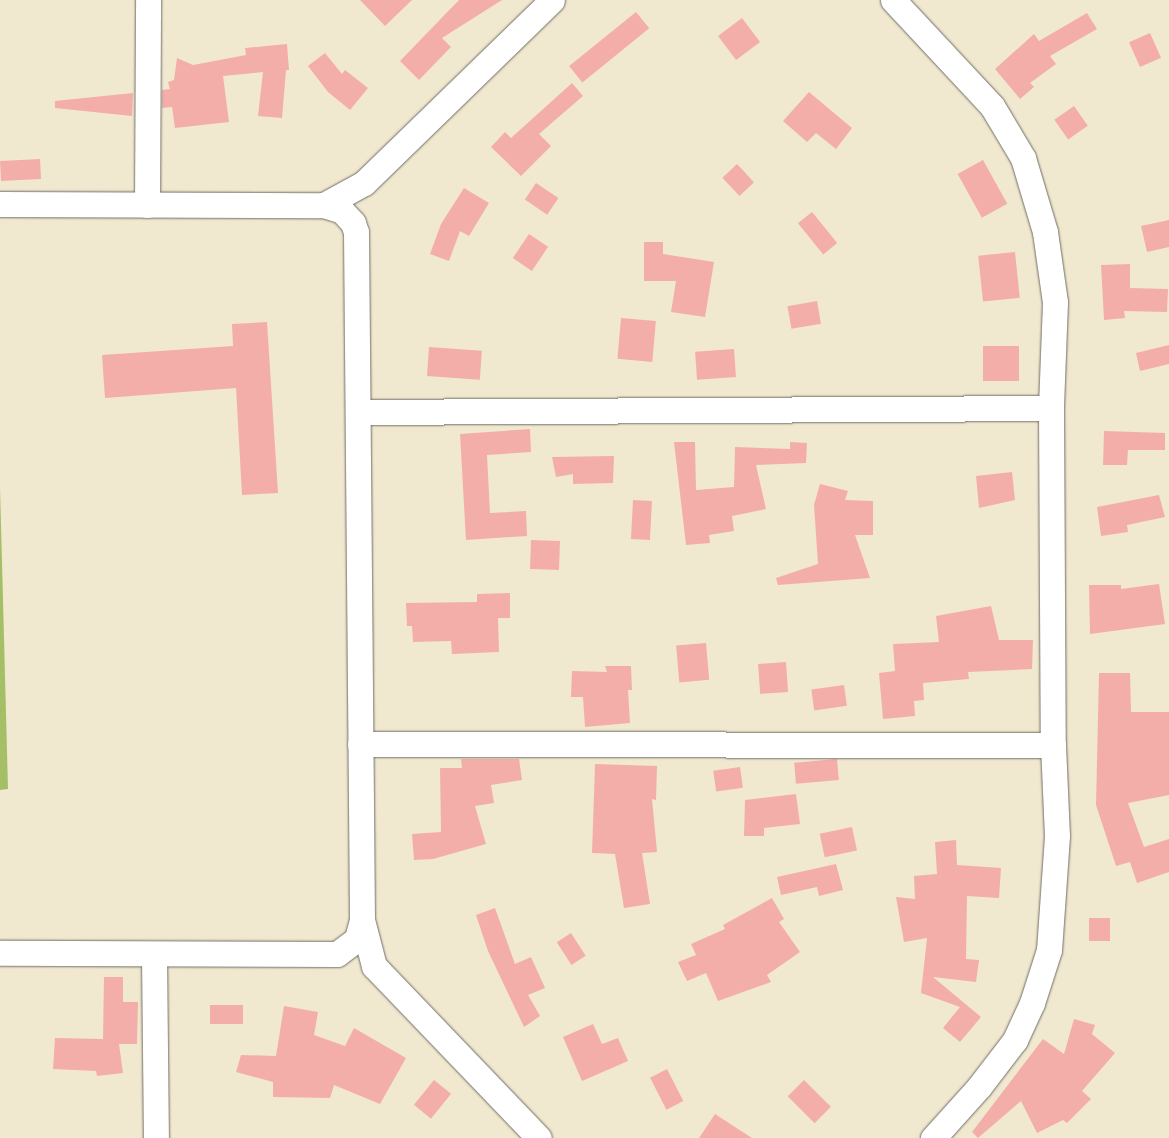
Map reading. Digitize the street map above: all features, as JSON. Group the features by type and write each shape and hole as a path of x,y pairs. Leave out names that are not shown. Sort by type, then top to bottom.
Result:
{"street":[{"path":"147,205 148,0"},
{"path":"324,205 364,183 552,0"},
{"path":"893,0 992,106 1023,158 1045,232 1055,302 1051,408 1053,745 1057,836 1055,889 1049,950 1043,973 1014,1040 979,1086 933,1138"},
{"path":"364,183 356,232 362,920 374,966"},
{"path":"0,204 324,205 342,211 356,232"},
{"path":"358,412 1051,408"},
{"path":"360,744 1053,745"},
{"path":"337,954 356,939 362,920"},
{"path":"0,953 337,954 374,966 539,1138"},
{"path":"154,954 156,1138"}],"green space":[{"path":"0,487 8,789 0,790"}],"building":[{"path":"360,0 412,0 385,26"},
{"path":"459,0 502,0 442,38 451,47 419,80 400,61"},
{"path":"636,12 649,28 582,82 569,66"},
{"path":"1087,13 1097,29 1050,56 1056,64 1030,83 1034,87 1020,99 995,69 1034,34 1039,41"},
{"path":"742,18 760,42 736,60 718,36"},
{"path":"1150,33 1161,58 1140,67 1129,42"},
{"path":"287,44 289,70 286,70 282,118 258,116 263,72 223,76 229,122 175,128 172,107 162,108 162,90 170,89 168,82 174,80 177,58 193,65 246,55 245,48"},
{"path":"325,53 342,74 345,70 368,88 350,110 328,92 308,66"},
{"path":"572,83 583,96 539,134 551,146 521,176 491,147 505,132 511,138"},
{"path":"809,92 852,128 836,149 816,133 807,142 783,121"},
{"path":"133,93 132,116 55,108 55,101"},
{"path":"1074,106 1088,126 1068,139 1054,120"},
{"path":"40,159 41,179 1,181 0,161"},
{"path":"983,160 1007,204 982,218 958,174"},
{"path":"737,164 754,182 739,196 722,178"},
{"path":"536,183 558,198 547,215 525,200"},
{"path":"464,188 489,203 469,236 460,231 449,261 430,254 441,224"},
{"path":"812,212 837,243 823,254 798,223"},
{"path":"1169,220 1169,247 1147,252 1141,226"},
{"path":"529,234 548,247 532,271 513,258"},
{"path":"644,242 663,242 663,254 714,262 705,317 671,312 676,281 644,281"},
{"path":"1015,252 1020,298 983,302 978,256"},
{"path":"1130,264 1130,288 1168,289 1167,312 1124,311 1125,318 1104,320 1101,265"},
{"path":"817,301 821,324 791,329 787,306"},
{"path":"621,318 656,321 652,362 617,359"},
{"path":"267,322 278,493 242,495 236,388 105,398 102,355 233,346 232,324"},
{"path":"1169,345 1169,364 1140,371 1136,353"},
{"path":"983,346 1019,346 1019,381 983,381"},
{"path":"429,347 482,351 480,380 427,376"},
{"path":"734,349 736,377 697,380 695,352"},
{"path":"530,429 531,452 487,455 490,513 526,511 527,536 466,540 460,434"},
{"path":"1104,431 1165,433 1165,450 1128,450 1127,465 1103,465"},
{"path":"674,442 695,442 696,490 734,487 735,447 790,449 790,442 807,443 806,463 756,465 766,509 732,516 734,531 709,535 710,543 686,545"},
{"path":"614,456 613,483 573,484 573,474 556,477 552,457"},
{"path":"1012,472 1015,500 979,508 976,476"},
{"path":"820,484 848,491 845,500 873,501 873,535 855,535 870,578 778,585 776,578 818,564 814,505"},
{"path":"1159,495 1165,517 1127,525 1128,532 1101,536 1097,507"},
{"path":"633,500 652,501 650,540 631,539"},
{"path":"531,540 560,541 559,570 530,569"},
{"path":"1159,584 1165,624 1090,634 1089,585 1121,585 1121,589"},
{"path":"510,593 510,618 498,618 499,652 452,654 451,641 413,642 412,626 407,626 406,603 477,602 477,594"},
{"path":"991,606 999,640 1033,640 1032,669 968,672 969,679 923,683 924,700 914,701 915,716 883,719 879,673 895,671 893,644 939,642 936,616"},
{"path":"706,643 709,680 679,682 676,646"},
{"path":"786,662 788,692 760,694 758,664"},
{"path":"605,666 631,666 632,690 628,690 630,723 585,727 583,697 571,697 572,671 607,672"},
{"path":"1099,673 1130,673 1131,712 1169,712 1169,795 1128,803 1144,847 1169,839 1169,872 1137,883 1130,862 1116,866 1096,805"},
{"path":"844,685 847,706 814,710 811,690"},
{"path":"461,759 519,759 522,780 491,785 494,803 475,806 486,844 433,859 414,860 412,834 441,832 440,768 462,768"},
{"path":"837,759 839,780 796,784 794,763"},
{"path":"595,764 657,766 656,800 652,799 657,852 642,853 650,904 624,908 615,854 592,853"},
{"path":"740,767 743,788 716,792 713,771"},
{"path":"796,794 800,824 764,828 764,836 744,836 745,800"},
{"path":"852,827 857,850 825,857 820,834"},
{"path":"956,840 957,865 1001,868 999,898 967,896 966,959 979,960 976,982 933,977 981,1017 960,1042 943,1028 960,1007 921,993 927,938 904,942 896,897 915,899 914,876 937,874 935,842"},
{"path":"836,864 843,890 819,896 817,887 781,895 777,877"},
{"path":"772,898 784,919 779,922 800,952 767,975 771,982 718,1001 706,973 687,981 678,962 696,955 691,944 725,929 723,925"},
{"path":"495,908 515,964 531,957 545,988 528,995 540,1016 524,1027 488,951 476,915"},
{"path":"1089,918 1110,918 1110,941 1089,941"},
{"path":"571,933 586,956 571,965 557,942"},
{"path":"104,977 123,977 123,1002 138,1002 137,1044 119,1044 123,1073 97,1076 96,1071 53,1069 55,1038 103,1039"},
{"path":"210,1005 243,1005 243,1024 210,1024"},
{"path":"284,1006 318,1012 314,1035 345,1046 354,1028 406,1058 380,1104 334,1085 330,1098 273,1097 273,1082 236,1072 241,1055 276,1056"},
{"path":"1074,1019 1095,1025 1092,1034 1115,1053 1082,1091 1091,1099 1067,1123 1063,1120 1037,1133 1021,1101 978,1138 972,1132 1043,1039 1064,1054"},
{"path":"593,1024 602,1044 618,1038 628,1061 582,1081 563,1037"},
{"path":"667,1069 683,1101 666,1110 650,1078"},
{"path":"434,1080 451,1094 431,1119 414,1105"},
{"path":"804,1080 831,1107 815,1123 788,1096"},
{"path":"715,1114 752,1138 699,1138"}]}
